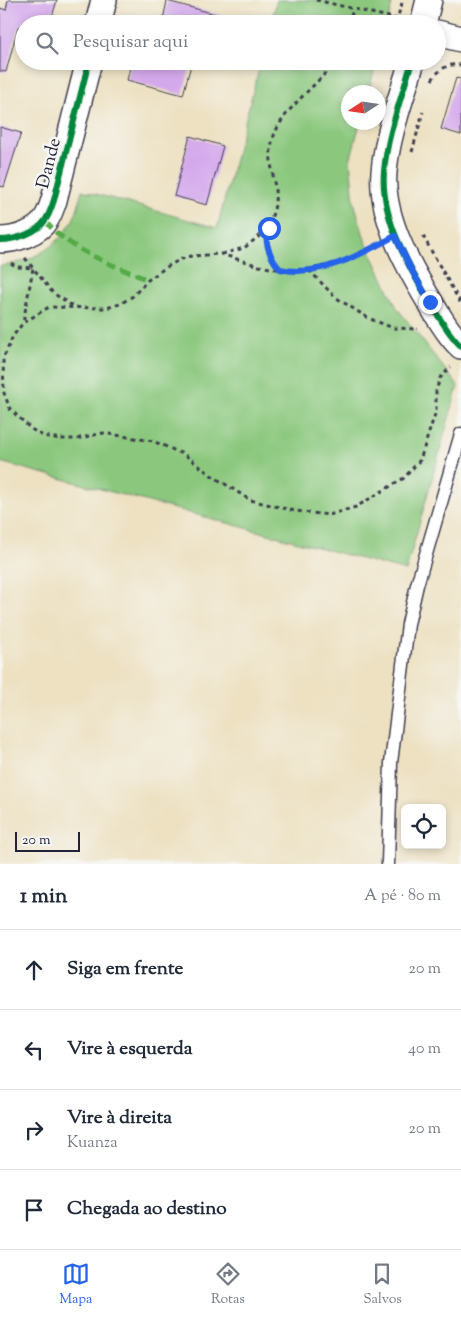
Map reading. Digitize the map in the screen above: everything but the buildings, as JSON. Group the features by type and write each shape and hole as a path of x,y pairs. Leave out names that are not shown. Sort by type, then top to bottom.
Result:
{"street":[{"path":"100,15 104,0"},
{"path":"425,15 429,0"},
{"path":"446,35 461,39"},
{"name":"Dande","path":"5,246 31,232 46,221 54,200 87,70"},
{"path":"409,70 387,147 383,174 386,202 395,236 412,271 444,324 457,356"}],"lane":[{"path":"388,864 391,763 408,624 417,585 461,434"}],"path":[{"path":"316,0 378,15"},
{"path":"398,15 402,0"},
{"path":"351,15 353,9"},
{"path":"446,67 452,64 461,65"},
{"path":"327,70 289,111 282,120 273,139 271,149 276,203 272,220 267,230 244,248 221,254 204,254 179,260 148,280 133,296 120,304 106,308 50,307 23,323 13,336 3,358 4,393 10,409 31,429 43,436 76,439 103,434 153,440 185,455 235,492 250,500 295,511 329,515 356,508 404,478 420,460 436,411 436,390 440,378 457,356"},
{"path":"431,82 438,70"},
{"path":"412,154 424,109"},
{"path":"267,230 267,246 275,263 280,269 287,271"},
{"path":"422,234 461,304"},
{"path":"221,254 259,266 287,271 308,270 341,263 395,236"},
{"path":"5,246 17,267 33,268"},
{"path":"5,246 33,268 53,293 73,307"},
{"path":"23,323 33,268"},
{"path":"308,270 335,298 376,321 393,328 428,330 444,324"}],"green space":[{"path":"277,0 375,0 392,4 389,15 273,15"},
{"path":"259,70 374,70 370,85 341,85 341,130 358,130 350,161 354,202 365,240 397,308 458,386 406,571 0,462 0,266 24,261 46,250 55,243 71,224 82,190 217,228"}],"marked path":[{"path":"45,221 55,232 80,249 107,263 148,280"}],"cycle path":[{"path":"0,240 12,239 32,232 42,224 49,214 87,70"},
{"path":"409,70 386,158 384,190 387,207 399,244 416,278 443,324 461,346"}],"route":[{"path":"269,228 267,230 267,246 271,256 280,269 287,271 308,270 341,263 395,236 430,302"}]}
